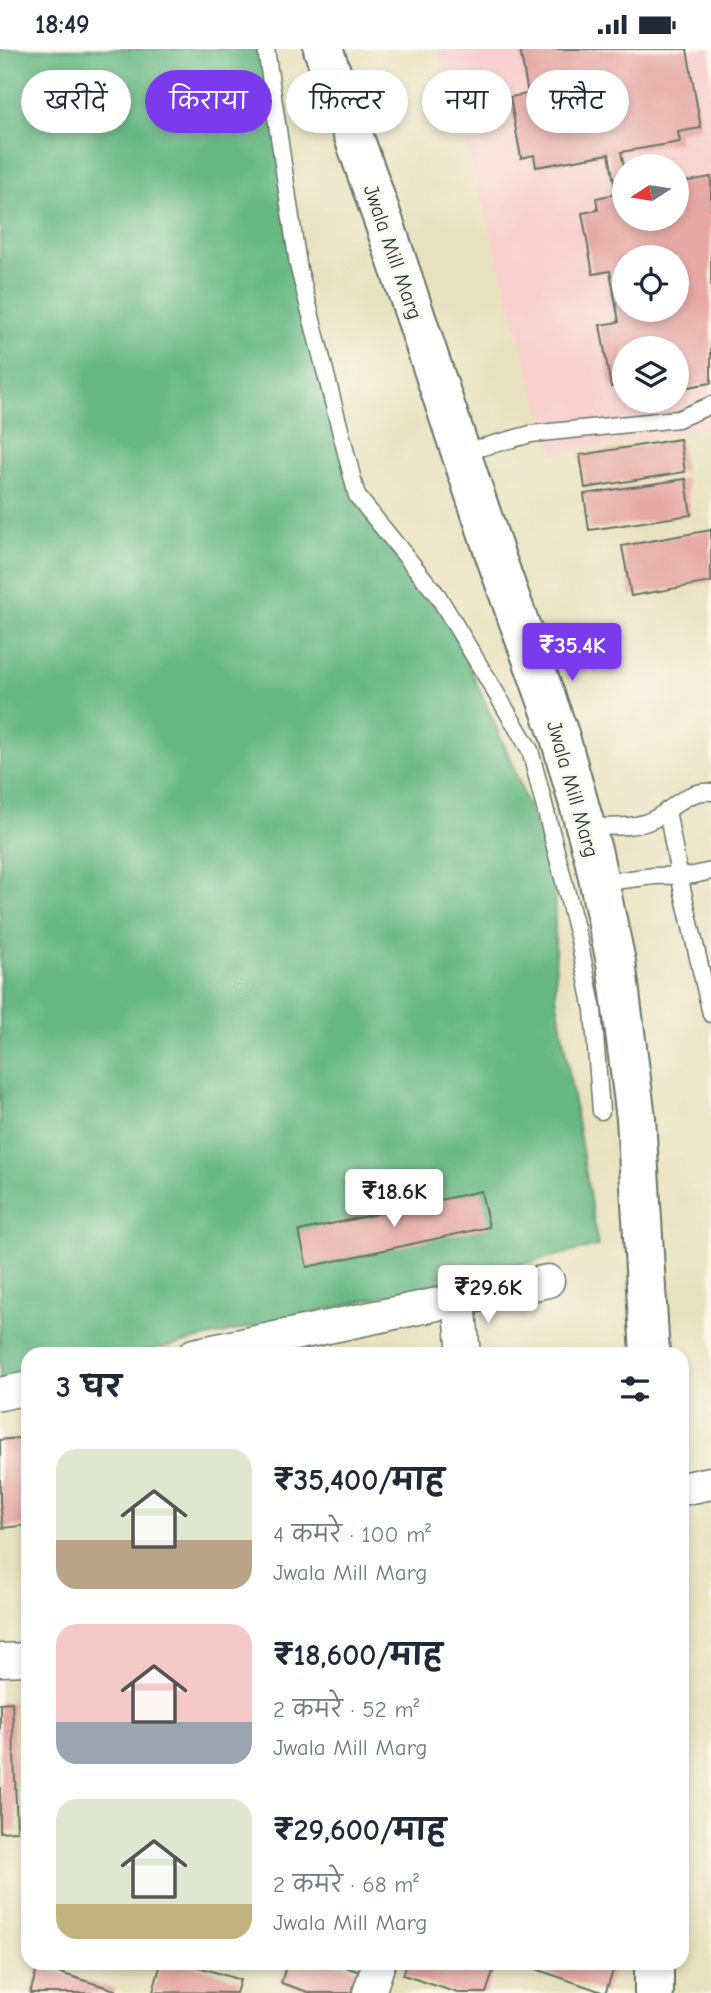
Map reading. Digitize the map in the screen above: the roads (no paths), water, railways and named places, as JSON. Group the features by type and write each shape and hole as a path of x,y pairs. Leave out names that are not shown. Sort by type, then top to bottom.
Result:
{"street":[{"name":"Jwala Mill Marg","path":"323,49 560,737 585,827 616,962 636,1118 650,1347"},
{"path":"233,1347 548,1281"},
{"path":"459,1300 463,1347"},
{"path":"0,1394 21,1390"},
{"path":"689,1488 711,1483"},
{"path":"0,1660 21,1659"},
{"path":"369,1993 377,1970"},
{"path":"654,1970 654,1993"}],"lane":[{"path":"266,49 298,265 357,496 438,596 530,750 579,940 593,1010 601,1111"},
{"path":"461,453 531,434 678,419 711,405"},
{"path":"585,827 643,823 652,820 687,796 700,791 711,792"},
{"path":"667,810 711,1014"},
{"path":"599,883 711,871"}]}
